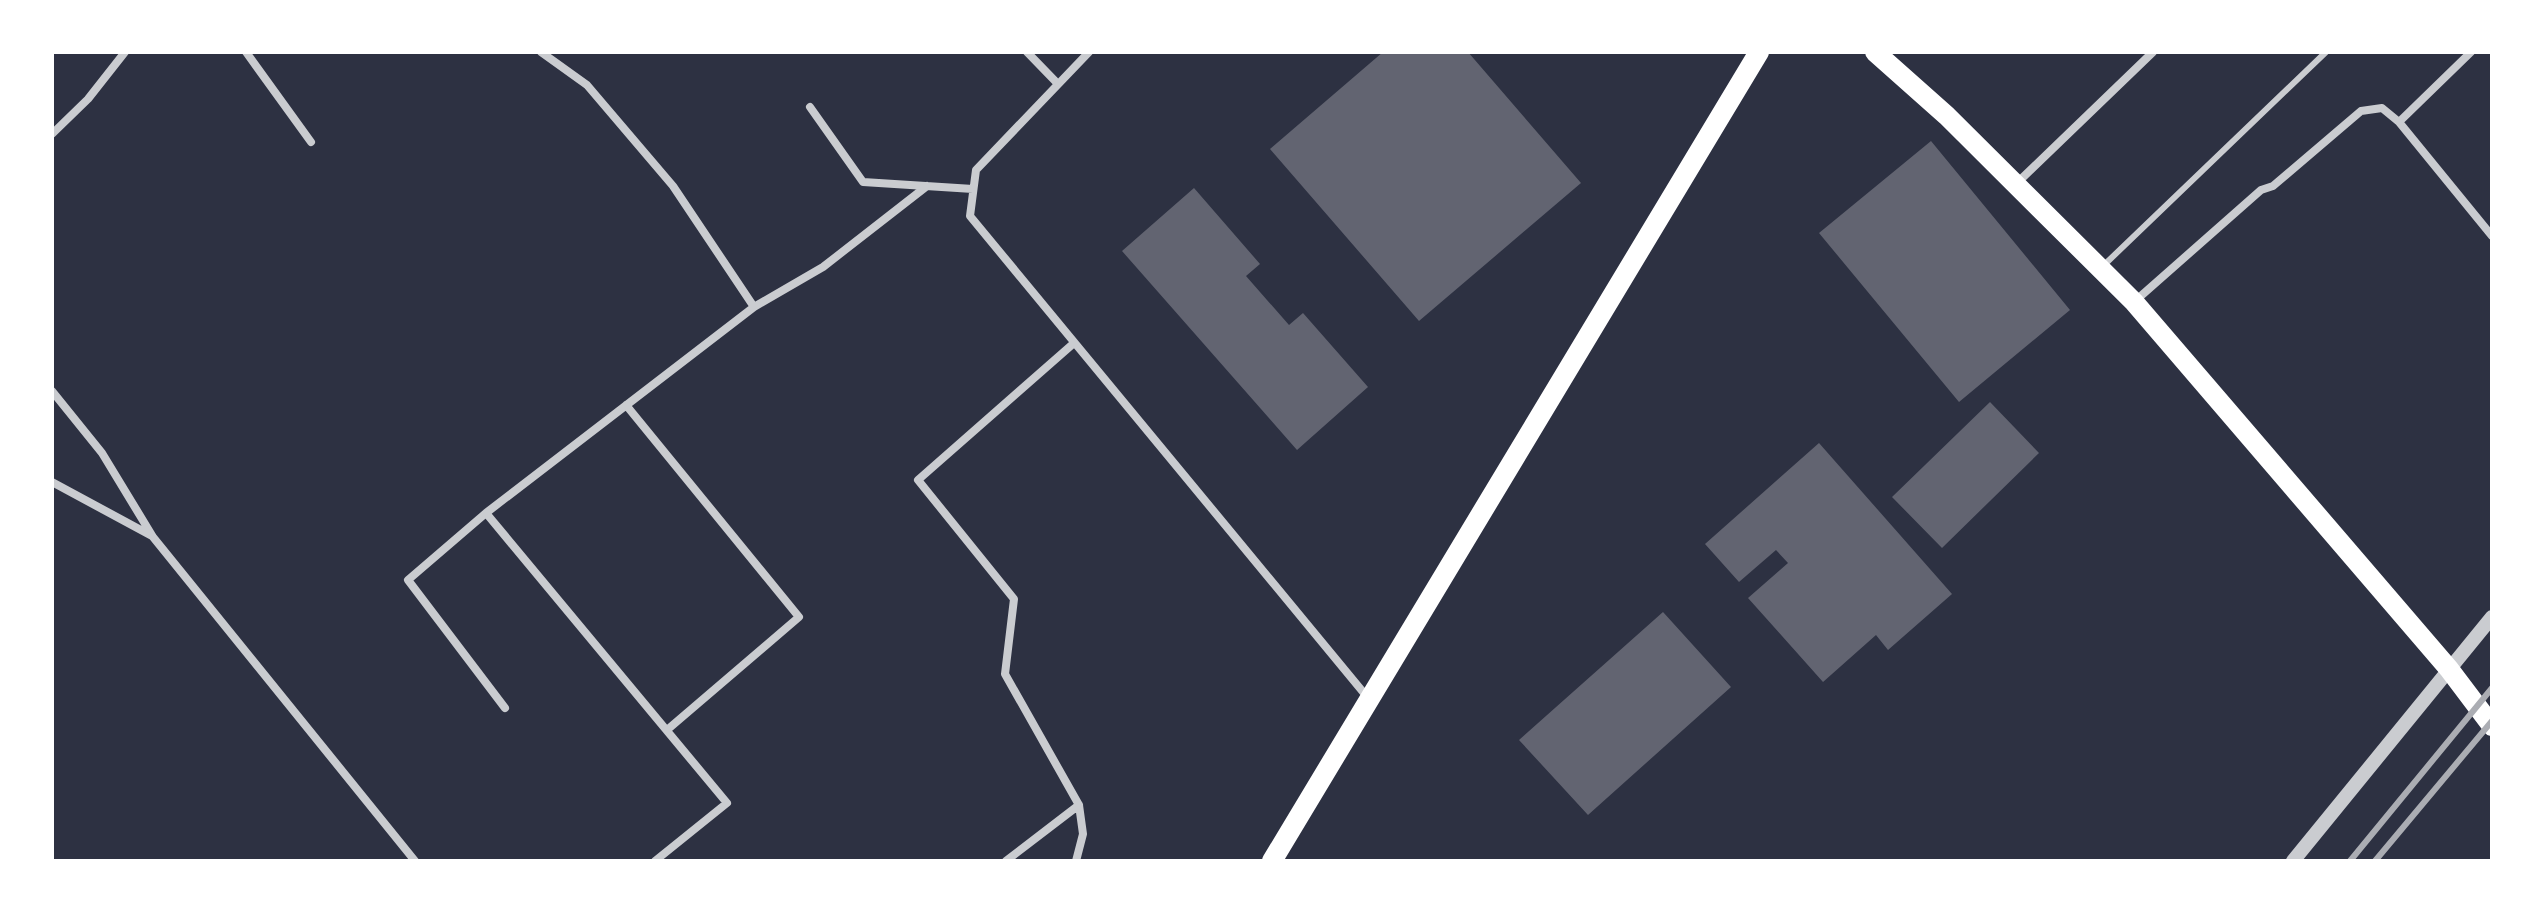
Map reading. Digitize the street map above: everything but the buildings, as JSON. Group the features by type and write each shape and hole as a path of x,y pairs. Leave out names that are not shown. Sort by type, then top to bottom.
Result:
{"main road":[{"path":"1272,861 1759,52"},
{"path":"1875,52 2134,302 2449,669 2492,726"}],"street":[{"path":"52,134 88,99 125,52"},
{"path":"246,52 311,142"},
{"path":"541,52 587,85 673,186 754,307"},
{"path":"1027,52 1058,84"},
{"path":"1089,52 976,170 970,216 1369,699"},
{"path":"2016,185 2153,52"},
{"path":"2399,122 2471,52"},
{"path":"810,107 863,182 973,189"},
{"path":"2134,302 2261,190 2273,186 2361,111 2382,108 2399,122 2492,236"},
{"path":"505,708 408,580 486,513 754,307 823,267 927,186"},
{"path":"1074,343 918,480 1014,599 1005,674 1079,805 1083,834 1076,861"},
{"path":"52,391 102,453 153,537 415,861"},
{"path":"626,405 799,617 667,730"},
{"path":"52,482 153,537"},
{"path":"486,513 727,803 655,861"},
{"path":"2293,861 2492,617"},
{"path":"1006,861 1079,805"}],"lane":[{"path":"2101,268 2326,52"}],"railway":[{"path":"2350,861 2492,688"},
{"path":"2375,861 2492,721"}]}
